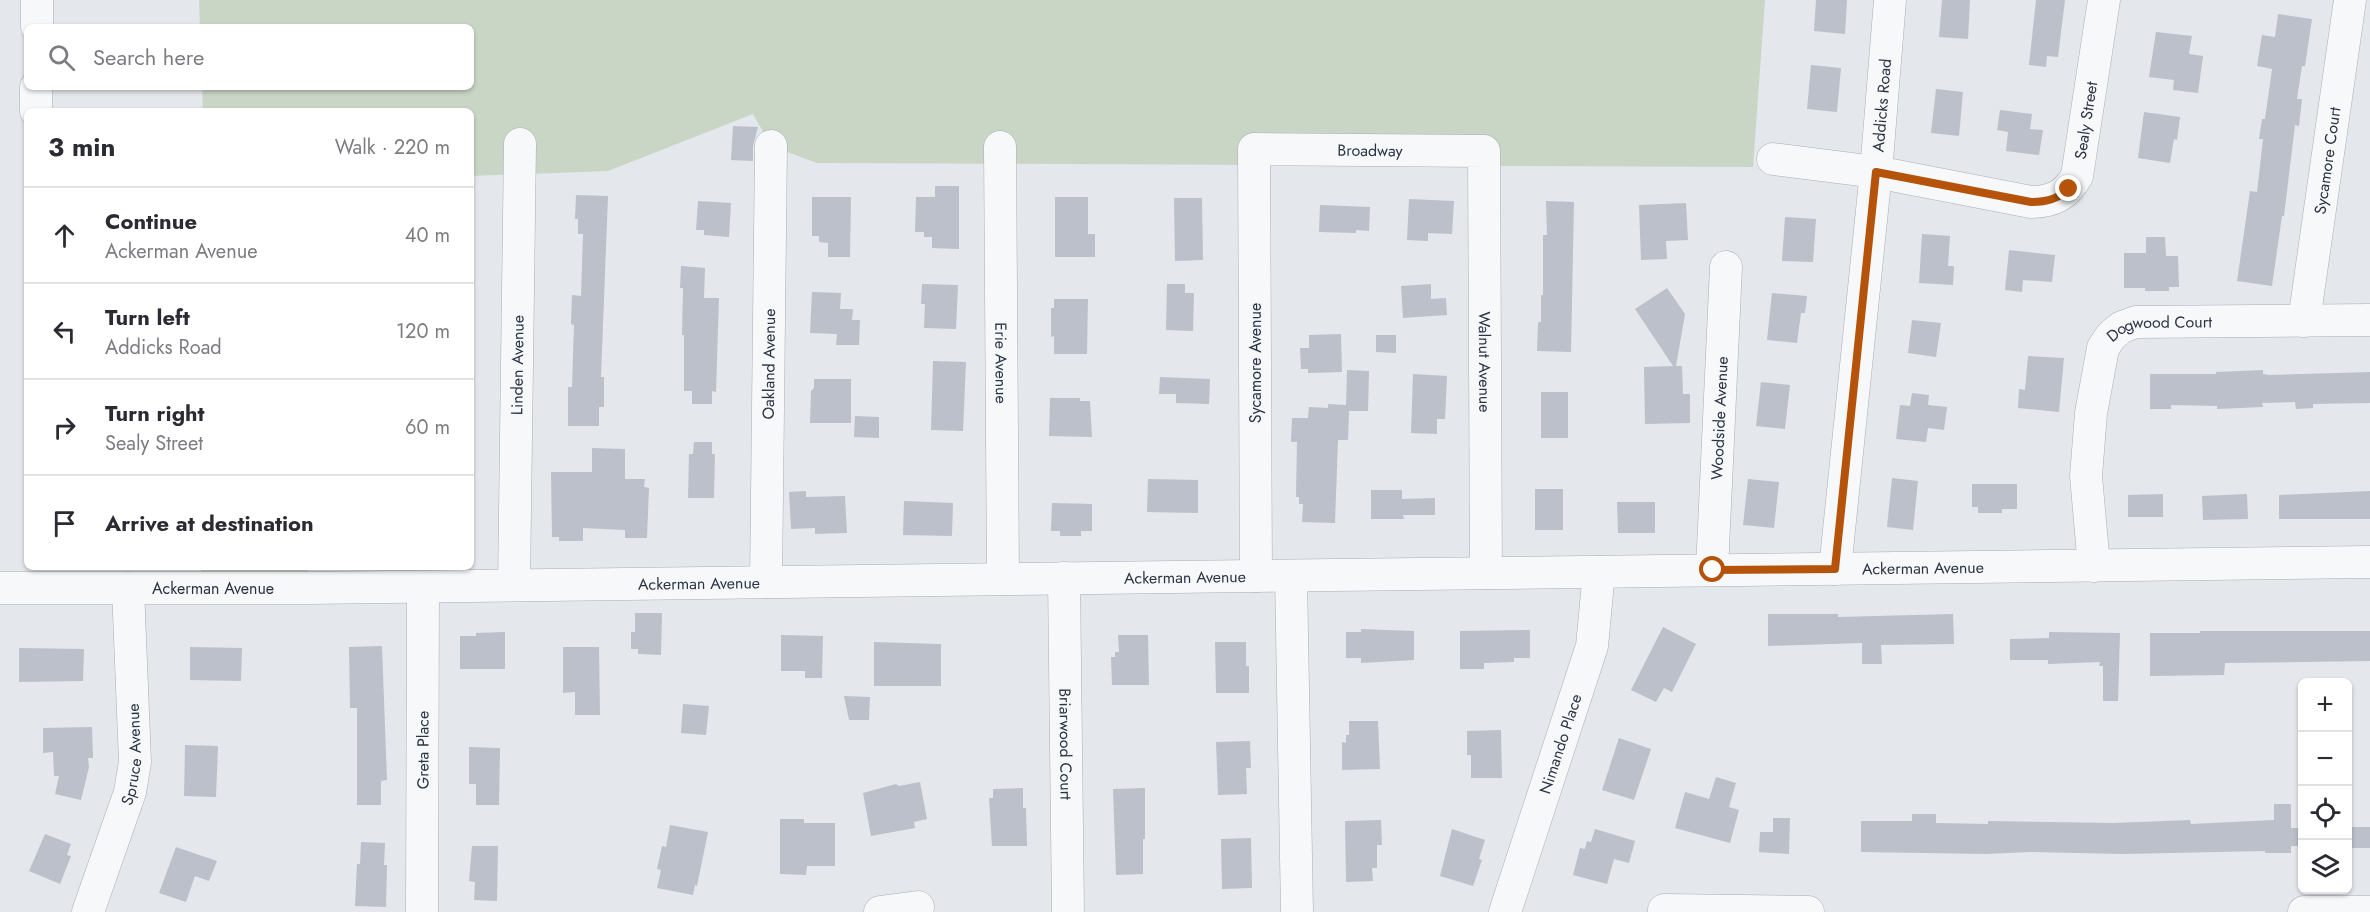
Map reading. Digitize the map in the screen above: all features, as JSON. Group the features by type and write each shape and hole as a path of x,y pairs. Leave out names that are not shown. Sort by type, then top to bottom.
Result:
{"street":[{"path":"37,0 37,24"},
{"name":"Addicks Road","path":"1835,569 1876,172 1890,0"},
{"name":"Sealy Street","path":"1773,159 1876,172 2031,202 2044,202 2058,198 2069,189 2077,176 2104,0"},
{"name":"Sycamore Court","path":"2304,321 2350,0"},
{"path":"36,90 36,108"},
{"name":"Linden Avenue","path":"514,585 520,144"},
{"name":"Oakland Avenue","path":"766,582 771,146"},
{"name":"Erie Avenue","path":"1000,147 1003,579"},
{"name":"Broadway","path":"1254,149 1484,151"},
{"name":"Sycamore Avenue","path":"1254,149 1256,576"},
{"name":"Walnut Avenue","path":"1484,151 1486,573"},
{"name":"Woodside Avenue","path":"1713,570 1726,267"},
{"name":"Dogwood Court","path":"2094,566 2086,476 2088,433 2103,348 2111,336 2122,327 2136,322 2370,320"},
{"name":"Ackerman Avenue","path":"0,588 32,577 128,588 214,578 293,578 423,587 2370,562"},
{"name":"Nimando Place","path":"1505,912 1592,646 1599,572"},
{"path":"1292,576 1297,912"},
{"name":"Briarwood Court","path":"1064,578 1068,912"},
{"name":"Greta Place","path":"422,912 423,587"},
{"name":"Spruce Avenue","path":"88,912 130,792 135,762 128,588"},
{"path":"880,912 918,907"},
{"path":"1664,910 1808,912"},
{"path":"2304,912 2370,912"}],"green space":[{"path":"199,0 1765,0 1753,167 817,163 771,146 753,114 608,171 474,176 474,108 203,108 202,90 474,90 474,24 200,24"},
{"path":"201,570 308,570 307,588 201,577"}],"building":[{"path":"1816,0 1847,0 1845,34 1814,31"},
{"path":"1942,0 1970,0 1968,39 1939,37"},
{"path":"2036,0 2065,0 2058,57 2047,56 2046,67 2029,65"},
{"path":"2278,14 2312,19 2297,99 2302,99 2299,126 2295,125 2284,216 2282,216 2272,286 2237,281 2250,191 2257,192 2263,139 2259,139 2262,119 2265,119 2272,69 2257,66 2262,35 2275,37"},
{"path":"2156,32 2192,36 2189,54 2203,56 2198,93 2173,90 2174,80 2149,77"},
{"path":"1811,65 1841,68 1837,112 1807,109"},
{"path":"1936,89 1963,92 1959,136 1931,133"},
{"path":"2000,110 2032,114 2030,129 2043,130 2039,155 2006,151 2008,132 1997,130"},
{"path":"2144,112 2180,117 2177,140 2174,139 2170,163 2138,158"},
{"path":"733,126 758,127 753,146 753,161 731,160"},
{"path":"935,186 959,186 959,249 932,248 932,237 924,237 924,232 915,232 916,197 935,197"},
{"path":"576,195 608,196 601,377 604,377 604,407 599,407 599,426 568,426 568,387 572,387 574,325 571,324 572,295 581,296 583,234 578,234 578,219 575,219"},
{"path":"812,197 851,197 850,257 828,257 828,243 819,242 819,236 812,236"},
{"path":"1055,197 1088,197 1088,234 1095,234 1095,257 1055,257"},
{"path":"1174,198 1202,198 1203,260 1175,261"},
{"path":"1409,199 1454,201 1452,234 1428,233 1428,241 1407,240"},
{"path":"698,201 731,203 729,237 704,235 704,230 696,230"},
{"path":"1546,201 1574,202 1571,352 1537,351 1538,322 1541,322 1541,295 1543,295 1543,235 1547,235"},
{"path":"1686,203 1688,240 1666,241 1667,259 1641,260 1639,205"},
{"path":"1320,205 1370,207 1369,231 1319,232"},
{"path":"1785,217 1816,219 1813,262 1782,261"},
{"path":"1922,234 1950,236 1948,266 1954,266 1953,285 1919,283"},
{"path":"2146,237 2165,237 2166,256 2178,256 2179,287 2169,287 2169,291 2124,288 2124,253 2146,253"},
{"path":"2009,250 2055,255 2052,282 2023,280 2022,292 2005,290"},
{"path":"681,266 705,268 704,298 719,298 716,392 712,391 712,404 692,404 692,391 684,391"},
{"path":"922,284 958,285 956,329 924,328 925,304 921,304"},
{"path":"1167,284 1185,284 1185,293 1194,293 1193,331 1166,330"},
{"path":"1431,284 1431,299 1446,298 1447,315 1403,318 1401,286"},
{"path":"1667,288 1685,314 1676,366 1682,366 1683,394 1690,394 1690,423 1645,424 1644,367 1673,366 1635,309"},
{"path":"812,292 841,293 840,309 853,309 852,320 860,320 859,345 836,345 837,334 810,333"},
{"path":"1772,293 1807,296 1805,313 1801,313 1797,343 1767,340"},
{"path":"1054,299 1088,299 1087,354 1054,354 1054,336 1051,337 1051,308 1054,308"},
{"path":"1912,320 1941,323 1936,357 1908,353"},
{"path":"1341,334 1342,372 1308,373 1308,369 1301,369 1300,348 1309,348 1309,335"},
{"path":"1376,335 1396,335 1396,353 1376,352"},
{"path":"2028,356 2064,358 2059,412 2018,408 2019,389 2025,390"},
{"path":"933,361 966,362 963,431 931,430"},
{"path":"1347,370 1369,371 1368,411 1349,411 1348,440 1338,440 1335,523 1302,522 1303,504 1299,504 1299,497 1296,497 1297,442 1291,442 1292,418 1308,418 1309,407 1328,408 1328,404 1346,405"},
{"path":"2263,370 2263,374 2269,375 2370,372 2370,403 2313,404 2313,408 2296,409 2295,402 2262,403 2263,407 2217,409 2217,406 2171,405 2171,409 2150,409 2150,374 2216,374 2216,372"},
{"path":"1413,374 1447,376 1445,419 1437,419 1437,434 1411,433"},
{"path":"1160,377 1210,379 1209,404 1176,403 1176,394 1159,394"},
{"path":"814,379 851,379 851,423 810,423 811,391 814,388"},
{"path":"1761,382 1790,385 1785,429 1756,426"},
{"path":"1541,392 1568,392 1568,438 1541,438"},
{"path":"1912,393 1929,395 1928,405 1947,407 1944,430 1928,428 1926,442 1896,439 1900,405 1910,406"},
{"path":"1050,398 1080,398 1080,401 1090,401 1092,437 1049,436"},
{"path":"855,416 879,417 879,438 854,437"},
{"path":"694,442 712,442 712,454 715,454 714,498 688,498 689,454 693,454"},
{"path":"592,448 625,449 625,479 645,479 644,487 649,488 647,538 625,538 625,530 583,528 583,541 559,541 559,537 552,537 551,472 592,472"},
{"path":"1892,478 1918,481 1913,530 1887,527"},
{"path":"1148,479 1198,480 1198,513 1147,512"},
{"path":"1748,479 1779,482 1774,528 1743,525"},
{"path":"1972,484 2017,484 2017,509 2002,509 2002,513 1978,513 1978,507 1972,507"},
{"path":"1535,489 1563,489 1563,530 1535,530"},
{"path":"1371,490 1402,490 1402,499 1435,498 1435,515 1403,515 1404,519 1371,519"},
{"path":"806,491 806,497 845,496 847,533 815,534 815,528 791,529 789,492"},
{"path":"2370,491 2370,519 2279,519 2279,495"},
{"path":"2163,494 2163,517 2128,517 2128,495"},
{"path":"2247,494 2248,519 2203,520 2202,496"},
{"path":"904,501 953,503 952,536 903,535"},
{"path":"1617,502 1655,502 1655,533 1618,533"},
{"path":"1052,503 1092,504 1092,531 1081,531 1081,536 1060,536 1060,531 1051,531"},
{"path":"635,613 662,613 661,655 638,654 638,649 631,649 631,632 635,632"},
{"path":"1768,614 1838,614 1838,617 1953,614 1954,644 1881,645 1882,664 1862,664 1862,643 1768,646"},
{"path":"1663,627 1696,644 1672,692 1664,688 1656,702 1631,690"},
{"path":"1361,629 1414,631 1414,660 1361,663 1361,658 1346,658 1346,632 1361,632"},
{"path":"1530,630 1530,658 1514,658 1514,662 1484,663 1484,669 1460,669 1460,631"},
{"path":"2200,631 2370,631 2370,661 2225,663 2224,675 2150,676 2150,633 2200,633"},
{"path":"505,632 505,669 460,669 460,636"},
{"path":"2049,632 2120,633 2118,701 2103,701 2103,666 2099,666 2100,662 2048,664 2048,660 2010,660 2010,639 2049,638"},
{"path":"781,635 823,636 822,678 805,678 805,671 781,671"},
{"path":"1118,635 1148,635 1149,685 1112,685 1111,657 1115,657 1115,652 1119,652"},
{"path":"874,642 941,644 941,686 874,686"},
{"path":"1215,642 1246,642 1249,693 1216,693"},
{"path":"382,646 387,780 381,781 381,805 357,805 357,708 350,708 349,647"},
{"path":"190,647 242,648 241,681 190,680"},
{"path":"563,647 599,647 600,715 575,715 575,692 563,693"},
{"path":"19,648 84,649 83,681 19,682"},
{"path":"844,696 870,697 869,720 849,720"},
{"path":"683,704 709,706 706,735 681,733"},
{"path":"1349,721 1378,721 1380,769 1342,770 1342,742 1346,743 1346,735 1349,735"},
{"path":"92,727 93,758 88,758 89,767 81,800 55,794 59,776 54,776 53,752 43,753 43,728"},
{"path":"1501,730 1502,778 1471,778 1471,755 1467,755 1467,731"},
{"path":"1619,738 1651,749 1634,800 1602,790"},
{"path":"1250,741 1251,768 1246,768 1247,794 1218,795 1216,742"},
{"path":"185,745 218,746 216,797 184,796"},
{"path":"469,747 500,748 499,805 476,805 476,784 469,784"},
{"path":"1716,777 1736,783 1729,807 1739,810 1730,843 1675,828 1685,792 1709,799"},
{"path":"920,782 927,819 914,822 915,828 871,836 863,793 896,784 899,786"},
{"path":"1023,788 1027,846 992,846 989,798 993,798 993,789"},
{"path":"1145,788 1143,874 1116,875 1113,789"},
{"path":"2274,804 2291,804 2291,828 2298,828 2298,846 2291,846 2291,853 2265,853 2265,851 2122,854 1861,852 1861,821 1912,821 1912,814 1936,814 1936,823 1988,824 1988,821 2114,823 2190,820 2191,824 2274,820"},
{"path":"1773,818 1790,818 1789,854 1759,852 1760,832 1773,832"},
{"path":"780,819 804,819 804,823 835,823 835,866 807,866 806,875 780,874"},
{"path":"1381,820 1382,845 1377,845 1377,868 1372,868 1373,881 1346,882 1345,821"},
{"path":"670,825 708,832 697,886 695,885 693,895 657,888 661,870 657,869 662,846 666,847"},
{"path":"2352,827 2370,827 2370,848 2352,848"},
{"path":"1452,829 1485,840 1479,859 1482,860 1473,886 1440,876"},
{"path":"1595,829 1635,841 1629,863 1614,859 1607,884 1573,875 1580,848 1585,849 1587,841 1591,842"},
{"path":"45,834 71,844 67,855 71,856 60,884 29,871"},
{"path":"1251,838 1252,888 1222,889 1221,839"},
{"path":"361,842 385,843 386,907 355,906 357,864 360,864"},
{"path":"472,846 498,846 497,901 474,900 475,882 469,881"},
{"path":"176,847 217,861 209,881 195,876 186,902 159,893"}],"route":[{"path":"1713,570 1835,569 1876,172 2031,202 2044,202 2058,198 2069,189"}]}
